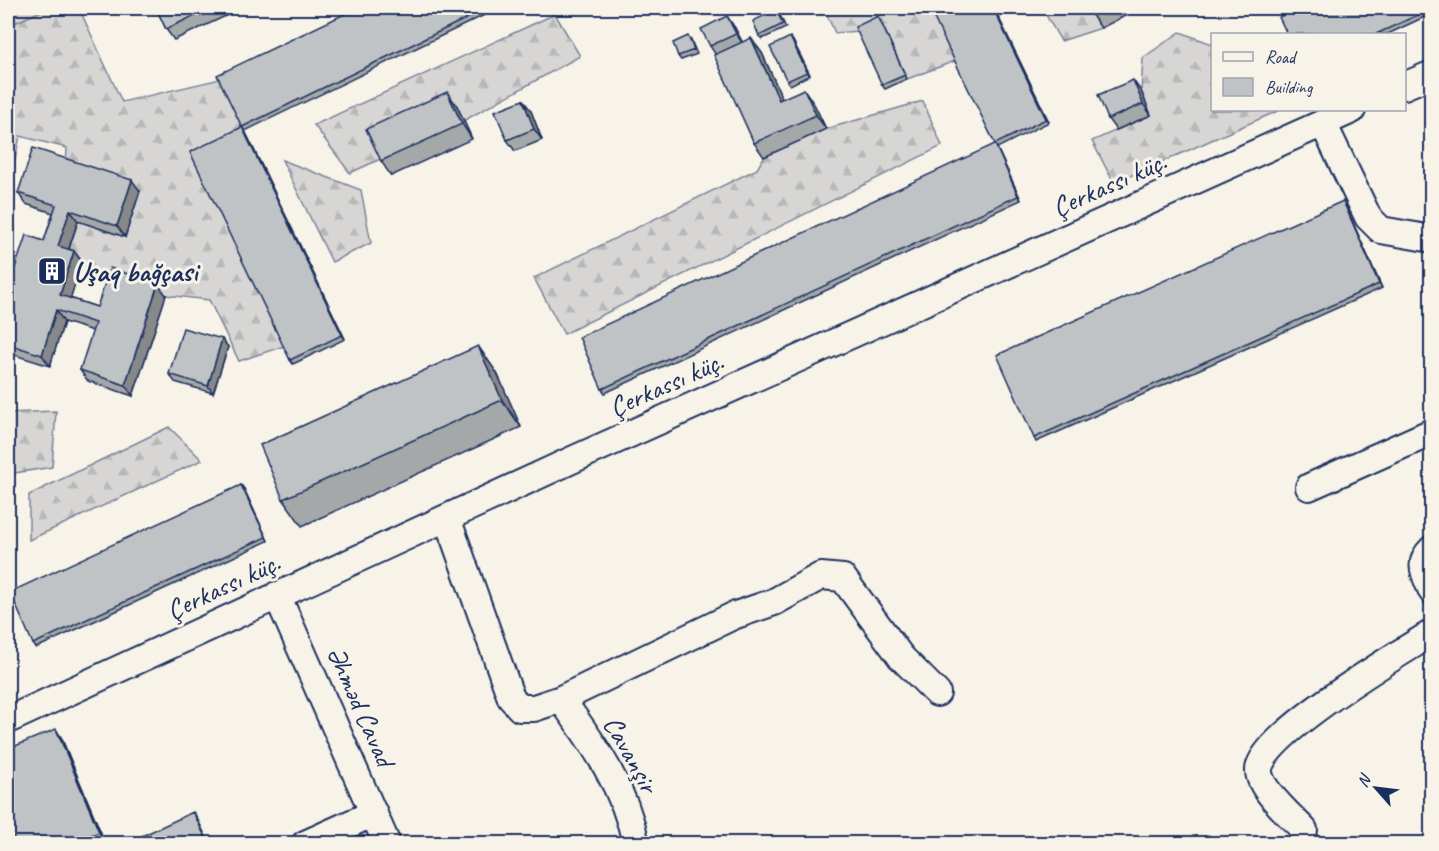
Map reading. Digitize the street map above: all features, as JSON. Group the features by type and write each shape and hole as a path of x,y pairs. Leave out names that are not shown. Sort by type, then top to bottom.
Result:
{"street":[{"path":"1406,85 1431,74"},
{"name":"Çerkassı küç.","path":"8,720 277,595 1350,111"},
{"path":"1323,123 1368,217 1381,230 1431,239"},
{"path":"1309,487 1431,432"},
{"path":"447,518 511,698 520,708 534,708 561,699 733,616 774,602 821,576 843,578 901,657 937,693"},
{"path":"1431,549 1423,557 1422,568 1431,591"},
{"name":"Əhməd Cavad","path":"277,595 387,843"},
{"path":"1304,830 1261,784 1258,769 1265,753 1326,701 1431,633"},
{"name":"Cavanşir","path":"561,699 613,777 625,802 636,843"},
{"path":"305,843 374,813"}],"green space":[{"path":"8,8 48,8 8,26"},
{"path":"48,8 79,8 122,102 220,79 245,131 193,156 284,346 239,361 209,300 166,295 118,279 66,257 78,221 125,237 66,167 67,148 20,136 8,193 8,26"},
{"path":"824,8 930,8 955,61 907,79 880,20 858,31 835,33"},
{"path":"1042,8 1091,8 1101,28 1061,41"},
{"path":"555,14 580,56 463,121 350,173 314,125"},
{"path":"1180,32 1211,44 1211,111 1278,111 1114,183 1092,141 1151,115 1141,91 1143,58"},
{"path":"923,101 942,146 564,334 534,278 757,169 764,157 826,129"},
{"path":"282,160 361,190 371,243 332,262"},
{"path":"56,411 52,467 8,474 8,413"},
{"path":"169,427 202,460 29,540 29,495"}],"building":[{"path":"156,8 211,8 166,29"},
{"path":"357,8 488,8 242,127 217,75"},
{"path":"929,8 993,8 1046,119 995,144"},
{"path":"1088,8 1104,8 1091,14"},
{"path":"1299,8 1431,8 1378,33 1287,33 1279,17"},
{"path":"776,10 783,24 759,36 753,21"},
{"path":"727,16 736,34 710,46 701,29"},
{"path":"878,16 905,75 882,85 855,27"},
{"path":"688,36 694,50 678,56 673,43"},
{"path":"790,37 807,72 787,81 770,47"},
{"path":"751,38 779,100 804,89 816,115 754,143 714,55"},
{"path":"1133,80 1143,104 1108,119 1098,95"},
{"path":"447,92 462,124 381,161 366,129"},
{"path":"523,100 534,129 507,140 495,111"},
{"path":"242,127 342,335 290,360 190,152"},
{"path":"995,144 1018,196 602,389 579,337"},
{"name":"Uşaq bağçasi","path":"33,148 132,180 117,226 70,210 58,246 74,251 60,295 97,307 110,268 158,284 125,385 80,370 95,323 56,310 42,355 8,344 8,279 11,280 26,235 44,241 56,205 18,193"},
{"path":"1343,201 1379,284 1034,438 997,355"},
{"path":"183,328 222,339 208,386 169,374"},
{"path":"478,346 502,400 283,499 260,445"},
{"path":"241,485 266,537 33,644 10,592"},
{"path":"56,729 99,832 72,843 16,843 8,824 8,749"},
{"path":"193,812 208,843 127,843"}],"place":[{"name":"Uşaq bağçasi","path":"52,271"}]}
